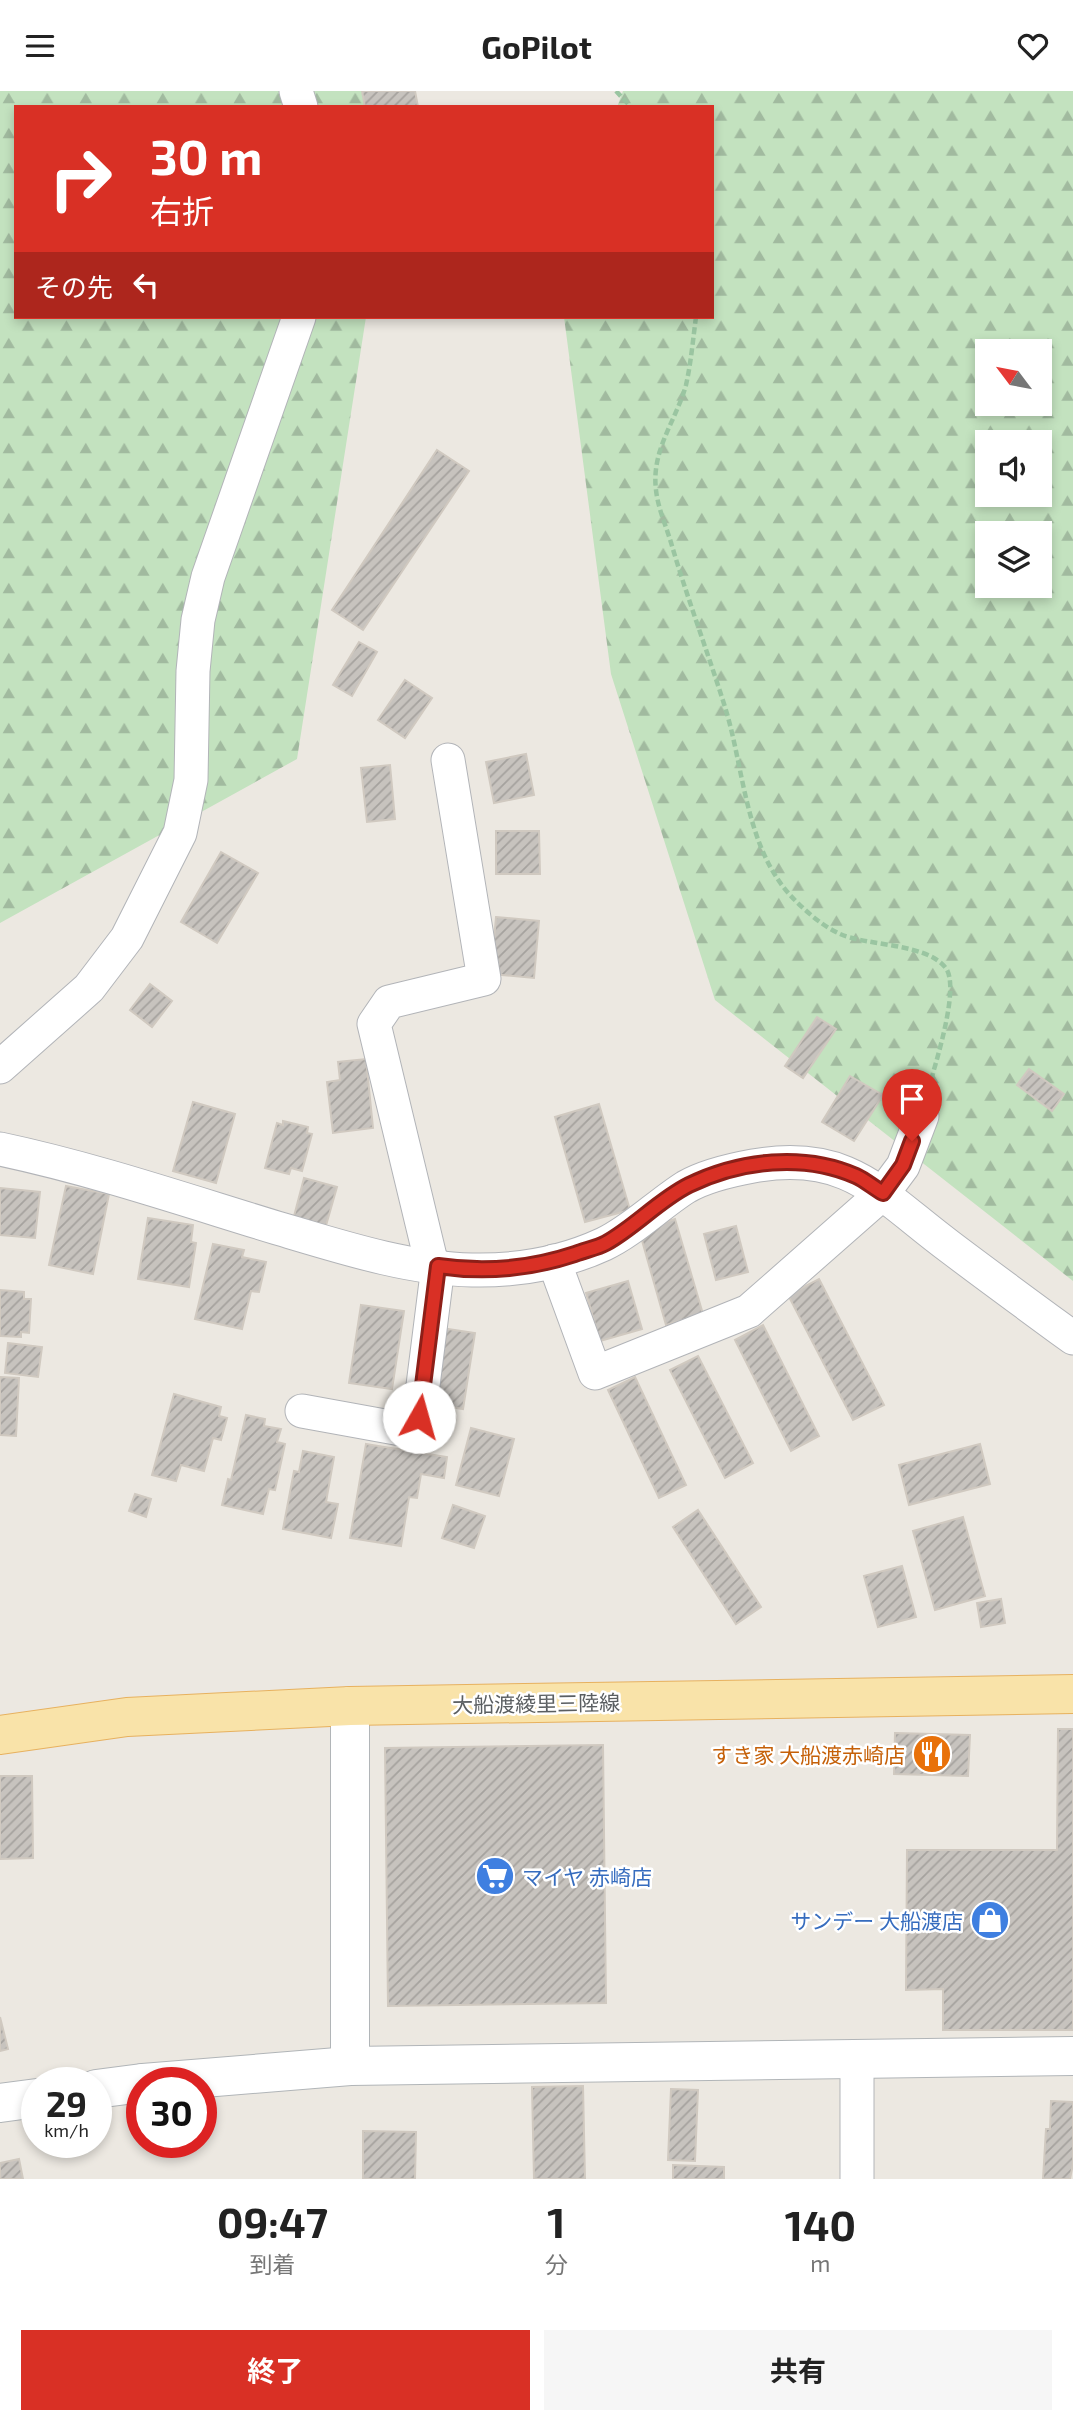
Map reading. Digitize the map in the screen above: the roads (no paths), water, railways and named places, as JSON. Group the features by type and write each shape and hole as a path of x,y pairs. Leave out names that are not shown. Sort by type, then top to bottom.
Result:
{"main road":[{"name":"大船渡綾里三陸線","path":"0,1735 127,1717 350,1706 1073,1694"}],"street":[{"path":"0,1067 89,988 127,938 180,833 191,780 192,671 198,619 208,577 298,319"},
{"path":"302,1411 401,1429 419,1417 435,1266 374,1024 389,1002 484,979 448,759"},
{"path":"554,1261 595,1373 749,1311 883,1193 903,1165 922,1116"},
{"path":"0,1149 62,1162 378,1257 468,1270 506,1270 554,1261 605,1244 689,1185 733,1169 781,1161 817,1164 856,1176 883,1193 947,1245 1073,1338"},
{"path":"350,1706 350,2066"},
{"path":"217,2077 350,2066 1073,2056"},
{"path":"857,2060 857,2179"},
{"path":"0,2103 21,2100"}],"place":[{"name":"すき家 大船渡赤崎店","path":"932,1754"},
{"name":"マイヤ 赤崎店","path":"495,1876"},
{"name":"サンデー 大船渡店","path":"990,1920"}]}
